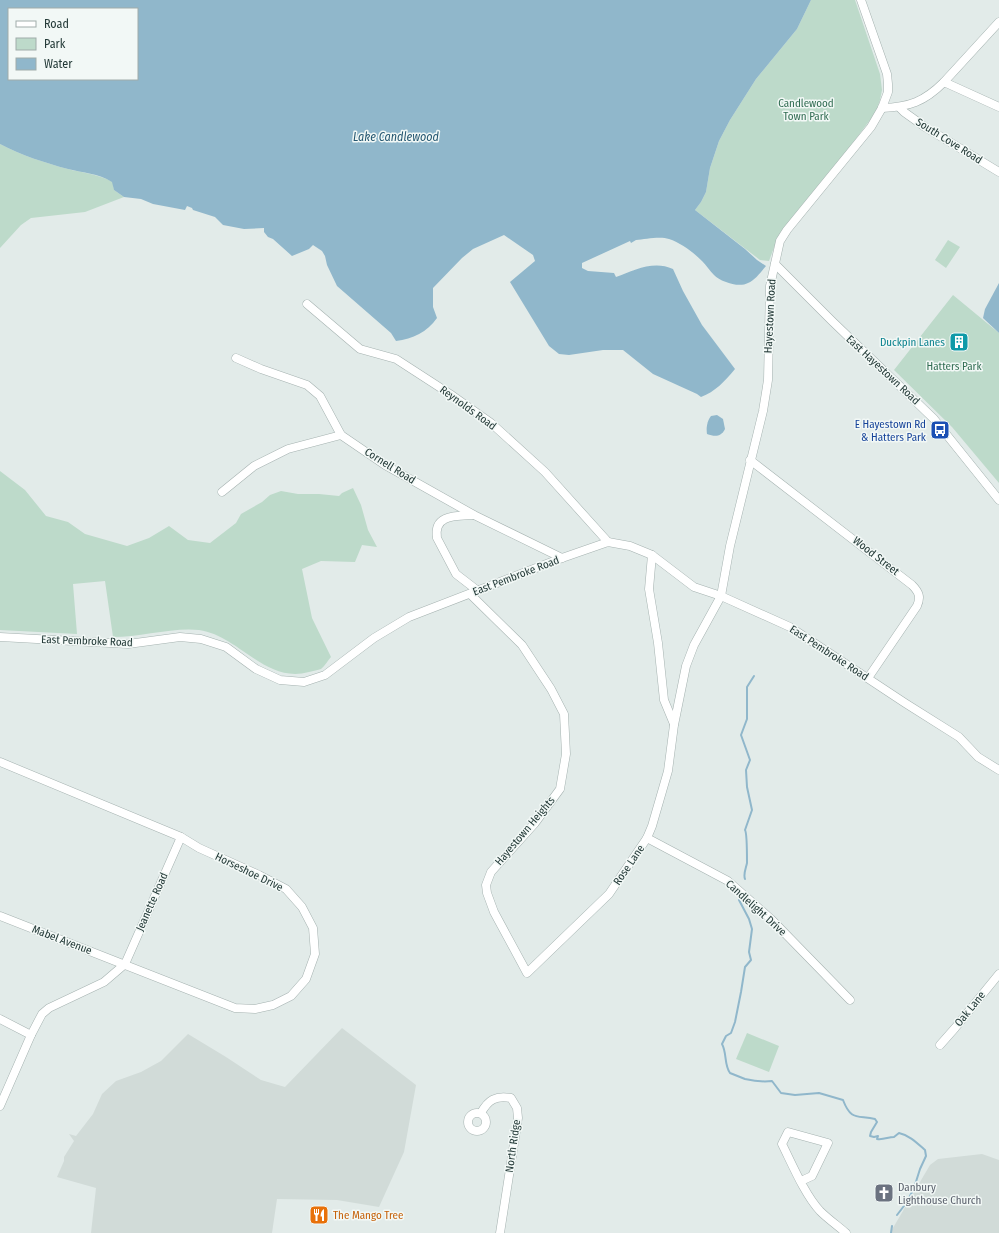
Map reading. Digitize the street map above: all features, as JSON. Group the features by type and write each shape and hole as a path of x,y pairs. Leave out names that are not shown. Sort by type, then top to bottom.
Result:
{"street":[{"name":"Hayestown Road","path":"721,596 730,546 763,411 768,380 769,296 780,241 787,230 871,127 882,108 888,92 887,74 861,0"},
{"path":"882,108 900,108 916,103 933,92 999,22"},
{"path":"944,82 999,107"},
{"name":"South Cove Road","path":"900,108 925,127 999,172"},
{"name":"East Hayestown Road","path":"775,264 934,419 999,500"},
{"name":"Reynolds Road","path":"307,304 360,349 396,359 491,423 545,472 608,542"},
{"name":"Cornell Road","path":"236,358 261,369 307,385 320,396 341,435 385,465 474,515 562,558"},
{"path":"222,492 254,466 288,450 341,435"},
{"name":"Wood Street","path":"750,460 912,585 918,592 920,599 917,606 868,678"},
{"name":"Hayestown Heights","path":"474,515 448,517 444,519 436,532 437,538 456,574 522,645 551,689 564,714 566,754 560,789 535,823 491,872 486,885 487,893 494,912 527,973"},
{"name":"East Pembroke Road","path":"0,637 128,644 180,637 201,638 226,648 256,669 280,680 304,682 325,675 374,638 409,617 562,558 608,542 630,546 652,555 694,586 721,596 790,627 959,737 978,757 999,770"},
{"name":"Rose Lane","path":"652,555 649,589 658,643 664,700 674,725"},
{"name":"Rose Lane","path":"527,973 609,894 647,838 668,771 674,725 686,666 694,645 721,596"},
{"path":"0,762 181,837"},
{"name":"Horseshoe Drive","path":"124,964 235,1008 255,1009 273,1005 291,996 306,979 315,954 314,928 302,907 286,889 199,848 181,837"},
{"name":"Jeanette Road","path":"0,1106 31,1035 42,1014 50,1008 104,982 124,964 181,837"},
{"name":"Candlelight Drive","path":"647,838 728,881 772,919 850,1000"},
{"name":"Mabel Avenue","path":"0,916 124,964"},
{"name":"Oak Lane","path":"940,1045 999,974"},
{"path":"0,1019 31,1035"},
{"name":"North Ridge","path":"481,1113 485,1105 493,1099 501,1096 511,1098 517,1108 518,1118 500,1233"},
{"path":"801,1181 812,1176 828,1143 788,1132 782,1144 801,1181 809,1196 820,1210 846,1233"}],"shaded area":[{"path":"342,1028 416,1085 404,1152 379,1207 337,1200 277,1199 272,1233 91,1233 96,1188 57,1177 64,1161 64,1157 74,1141 69,1134 76,1136 93,1114 102,1094 116,1081 141,1072 161,1061 188,1034 261,1080 285,1087"},
{"path":"982,1154 999,1160 999,1233 890,1233 930,1165 938,1159"}],"green space":[{"name":"Candlewood Town Park","path":"811,0 855,0 880,74 882,90 876,112 846,152 794,215 776,242 769,261 760,260 695,210 706,192 710,168 719,141 730,120 756,79 797,29"},
{"path":"0,144 16,152 42,161 107,179 113,182 114,190 124,197 85,212 31,218 21,225 0,248"},
{"path":"948,240 960,247 946,268 935,260"},
{"name":"Hatters Park","path":"953,295 999,333 999,483 952,427 894,370"},
{"path":"0,471 25,490 46,516 68,522 85,534 127,546 149,538 169,526 188,540 210,543 236,523 241,514 262,502 270,495 281,491 298,494 339,496 353,488 361,505 368,530 377,547 362,545 355,562 321,561 302,569 312,618 331,657 321,669 309,672 293,674 279,671 266,666 214,634 199,630 189,629 113,637 105,581 73,584 77,634 0,630"},
{"path":"747,1033 779,1046 769,1072 736,1059"}],"water":[{"name":"Lake Candlewood","path":"0,0 811,0 797,29 756,79 730,120 719,141 710,168 706,192 695,210 766,266 760,273 748,283 735,285 725,282 717,278 695,254 687,248 666,238 636,240 631,243 630,241 582,263 582,268 588,271 614,273 616,277 637,269 651,266 659,265 673,269 683,291 702,325 735,369 724,382 701,397 653,374 623,350 603,350 569,355 559,354 549,346 510,282 535,261 533,255 504,235 473,249 462,258 433,288 433,307 437,318 429,327 414,337 396,341 391,333 337,286 327,265 325,256 322,251 313,245 309,249 292,256 273,239 268,237 264,232 264,228 244,229 223,225 215,217 193,210 187,206 185,210 153,204 141,199 124,197 114,190 112,182 107,179 68,169 16,152 0,144"},
{"path":"999,283 999,333 983,318 985,309"},
{"path":"717,415 723,419 725,429 722,434 718,436 707,434 707,425 711,416"}],"waterway":[{"path":"745,879 744,873 747,863 747,840 745,830 752,810 747,787 746,770 750,760 741,735 747,719 747,687 754,676"},
{"path":"739,900 749,919 752,929 749,952 751,960 745,967 735,1022 731,1033 726,1036 722,1044 725,1051 728,1070 730,1073 745,1079 772,1081 781,1093 795,1095 819,1093 843,1100 846,1107 855,1116 875,1119 877,1122 870,1136 878,1136 877,1139 894,1137 899,1133 910,1137 925,1150 926,1156 914,1188 907,1202 897,1215"},
{"path":"891,1233 892,1226"}],"place":[{"name":"Duckpin Lanes","path":"959,342"},
{"name":"E Hayestown Rd & Hatters Park","path":"940,430"},
{"name":"Danbury Lighthouse Church","path":"884,1193"},
{"name":"The Mango Tree","path":"319,1215"}]}
